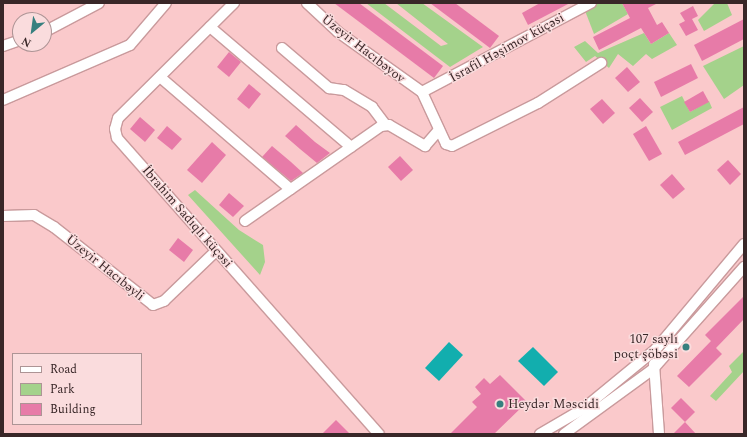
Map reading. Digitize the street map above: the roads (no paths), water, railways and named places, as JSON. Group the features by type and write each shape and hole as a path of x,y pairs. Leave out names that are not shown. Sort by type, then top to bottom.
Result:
{"street":[{"path":"52,28 99,3"},
{"path":"3,100 130,45 166,3"},
{"name":"İbrahim Sadıqlı küçəsi","path":"234,3 118,118 114,129 117,138 379,434"},
{"name":"Üzeyir Hacıbəyov","path":"307,3 338,32 422,92"},
{"name":"İsrafil Həşimov küçəsi","path":"422,92 591,3"},
{"path":"210,27 351,147"},
{"path":"282,48 329,88 344,90 372,107 385,124 425,146 439,130"},
{"path":"422,92 446,144 452,146 538,103 601,63"},
{"path":"160,77 290,189"},
{"path":"245,221 385,124"},
{"name":"Üzeyir Hacıbəyli","path":"3,216 34,215 54,227 153,305 164,301 216,251"},
{"path":"540,434 583,409 656,349 744,244"},
{"path":"564,434 653,369 744,267"},
{"path":"656,349 653,369 659,434"}],"water":[{"path":"449,342 463,355 439,381 425,368"},
{"path":"533,347 558,372 544,386 518,361"}],"place":[{"name":"107 saylı poçt şöbəsi","path":"686,347"},
{"name":"Heydər Məscidi","path":"500,404"}]}
